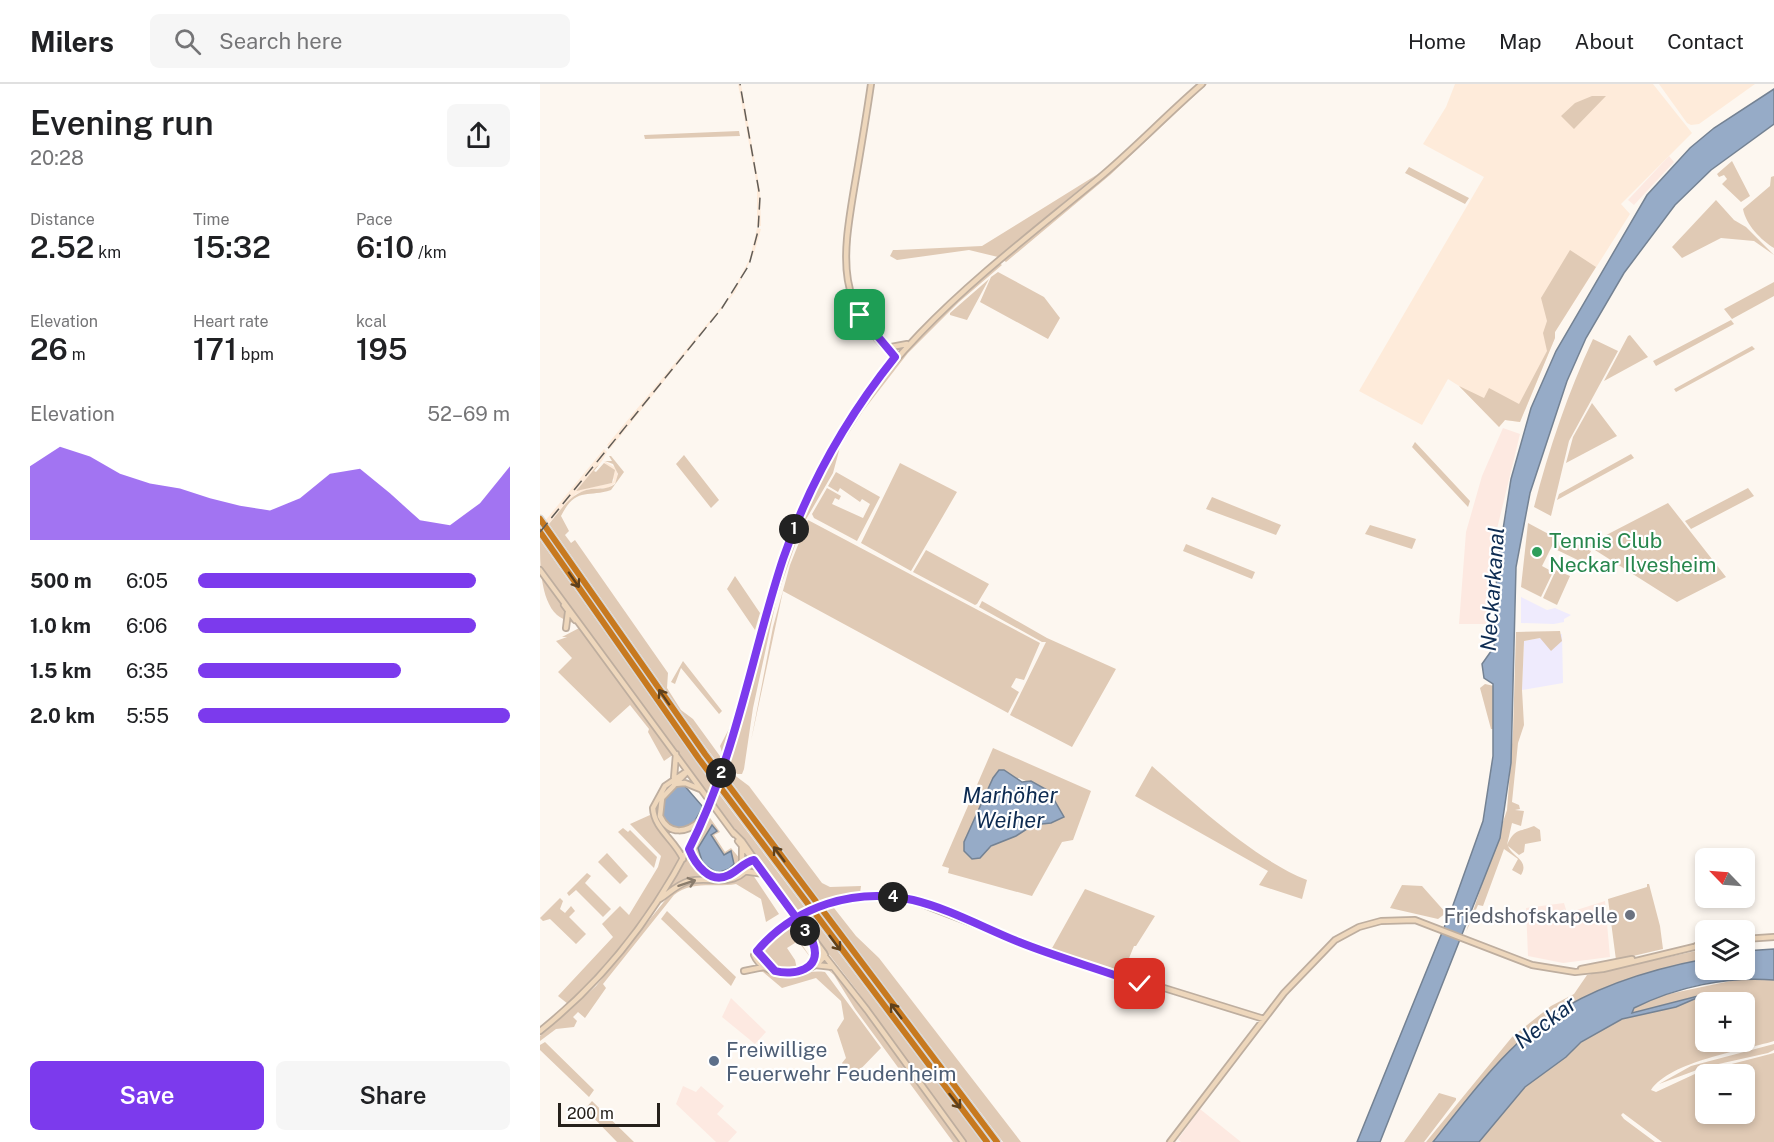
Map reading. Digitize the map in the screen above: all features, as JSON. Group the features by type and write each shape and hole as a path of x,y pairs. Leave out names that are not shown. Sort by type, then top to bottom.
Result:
{"highway":[{"path":"540,519 711,762 997,1142"},
{"path":"540,532 713,778 987,1142"}],"main road":[{"path":"871,84 844,263 854,301 879,339 896,356"},
{"path":"540,1031 607,967 658,901 689,849 728,756 772,596 791,538 818,476 862,400 907,344 972,283 1115,164 1202,84"},
{"path":"879,339 891,347 896,356"},
{"path":"891,347 907,344"},
{"path":"540,570 963,1142"},
{"path":"555,590 568,612 578,622"},
{"path":"566,628 568,612"},
{"path":"676,754 674,781 660,804 662,822 675,831 689,830 704,816"},
{"path":"683,859 677,847 658,825 654,812 659,794 687,771"},
{"path":"674,781 701,790"},
{"path":"733,832 742,847 754,860"},
{"path":"742,847 742,869"},
{"path":"689,849 696,862 711,876 725,877 742,869 764,874"},
{"path":"658,901 682,884 697,880 721,882 754,860"},
{"path":"755,953 783,926 825,904 850,898 879,896 914,901 1062,958 1264,1018"},
{"path":"795,916 813,943 825,955"},
{"path":"1170,1142 1264,1018 1335,940 1353,930 1382,921 1415,920 1441,928 1532,965 1570,971 1598,970 1695,947"},
{"path":"1755,938 1774,937"},
{"path":"813,943 814,963"},
{"path":"755,953 764,967"},
{"path":"755,953 775,971"},
{"path":"744,971 764,967 790,974 809,967 825,955"},
{"path":"814,963 834,967"}],"shaded area":[{"path":"738,84 741,84 760,190 761,226 757,226 757,186"},
{"path":"1207,84 1110,175 1006,262 1003,260 1110,171"},
{"path":"1455,84 1653,84 1692,133 1621,204 1630,214 1555,332 1555,338 1520,422 1505,420 1499,427 1459,386 1448,379 1422,425 1359,391 1484,177 1423,144 1446,107"},
{"path":"1659,84 1755,84 1699,124 1691,125 1687,123"},
{"path":"1592,96 1606,96 1574,129 1561,116 1575,103"},
{"path":"739,131 740,136 645,139 644,135"},
{"path":"1669,156 1674,162 1634,205 1628,200"},
{"path":"1732,161 1750,196 1741,202 1722,184 1727,179 1724,175 1719,177 1717,174"},
{"path":"1409,167 1469,198 1465,204 1405,173"},
{"path":"1098,174 998,257 969,250 897,260 890,256 893,250 982,246"},
{"path":"1774,176 1774,248 1755,232 1747,221 1743,209 1770,186 1771,177"},
{"path":"1716,200 1734,220 1746,227 1774,255 1754,241 1721,238 1682,258 1672,247"},
{"path":"757,228 761,229 754,253 735,292 610,449 607,445 731,295 750,258"},
{"path":"1570,250 1596,267 1555,332 1555,338 1520,422 1505,420 1499,427 1459,386 1484,398 1489,388 1519,404 1547,351 1543,333 1547,321 1541,298"},
{"path":"999,263 1002,265 959,302 908,353 863,411 840,447 833,473 801,528 777,597 753,708 744,769 742,774 737,774 729,764 774,597 812,497 834,453 860,412 889,373 958,299"},
{"path":"998,272 1044,297 1060,318 1048,339 980,302 991,277"},
{"path":"989,279 967,320 950,315 950,313"},
{"path":"1774,282 1774,296 1732,319 1724,309"},
{"path":"1731,320 1734,324 1656,366 1653,361"},
{"path":"1630,335 1648,357 1604,381 1628,336"},
{"path":"1593,339 1618,351 1569,441 1551,516 1534,507 1560,421"},
{"path":"1752,346 1755,349 1676,392 1674,389"},
{"path":"1592,403 1617,436 1566,463 1573,437"},
{"path":"1503,428 1520,434 1497,529 1488,624 1459,624 1466,532 1482,476"},
{"path":"1415,442 1470,501 1468,507 1412,447"},
{"path":"604,449 607,452 602,461 577,490 612,483 614,480 604,461 616,468 618,476 615,483 608,488 589,489 576,494 540,533 540,527"},
{"path":"1631,454 1634,458 1557,500 1559,494"},
{"path":"684,455 719,500 711,508 676,464"},
{"path":"609,456 624,472 611,490 583,495 572,500 561,516 569,531 565,535 571,543 575,540 668,673 667,688 681,710 693,719 733,774 749,786 822,883 830,887 861,886 860,893 820,901 702,742 549,524 567,502 578,494 615,484 618,474 613,464 605,461 612,461"},
{"path":"604,463 615,470 612,483 576,491 596,467 599,465 594,471 596,472"},
{"path":"900,463 957,492 911,571 861,543"},
{"path":"836,472 880,497 857,541 814,518 812,514 827,488 841,496 839,500 835,498 832,504 863,518 870,504 862,499 860,502 840,488 838,492 828,486"},
{"path":"1748,488 1754,496 1691,529 1685,521"},
{"path":"1212,497 1281,525 1276,535 1206,509"},
{"path":"1668,503 1726,577 1677,602 1587,545"},
{"path":"808,520 1040,643 1024,680 1016,678 1011,687 1019,692 1008,713 783,591 751,741 773,627 790,565"},
{"name":"Tennis Club Neckar Ilvesheim","path":"1528,523 1556,538 1542,566 1553,572 1541,597 1521,587"},
{"path":"1370,525 1416,539 1412,549 1365,534"},
{"path":"1561,537 1591,551 1584,563 1555,549"},
{"path":"540,540 719,794 982,1142 965,1142 858,992 801,918 806,915 802,910 797,912 677,752 664,761 648,732 649,729 630,705 610,723 558,672 572,658 556,641 567,637 562,637 583,626 557,615 547,600 542,580"},
{"path":"1186,544 1255,572 1252,579 1183,551"},
{"path":"926,550 989,584 977,604 913,572"},
{"path":"1556,570 1570,576 1557,605 1543,598"},
{"path":"735,576 760,613 755,630 727,589"},
{"path":"769,588 771,589 739,711 723,755 720,746 730,727"},
{"path":"1521,597 1547,610 1555,608 1571,615 1564,619 1564,622 1554,624 1521,623"},
{"path":"982,601 1047,638 1116,669 1072,747 1010,715 1046,642 1042,642 979,607"},
{"path":"1560,631 1562,641 1551,651 1540,638 1524,641 1522,690 1524,725 1518,743 1512,802 1519,805 1520,809 1515,810 1524,811 1521,826 1512,823 1507,845 1514,834 1534,826 1540,830 1541,841 1525,844 1524,852 1519,855 1508,846 1522,862 1521,875 1512,870 1518,859 1504,849 1483,906 1478,905 1466,932 1507,810 1513,732 1516,632"},
{"path":"1562,634 1563,683 1522,690 1524,641"},
{"path":"683,661 722,711 719,714 681,668 675,684 671,682"},
{"path":"1485,684 1494,686 1494,729 1491,729 1480,688"},
{"path":"993,748 1091,791 1073,840 1062,842 1032,896 948,873 949,868 942,866","holes":["993,778 1019,778 1049,791 1051,823 1033,827 1001,841 980,858 968,834"]},
{"path":"1152,766 1246,845 1266,859 1307,880 1302,899 1259,885 1268,871 1135,796"},
{"path":"650,815 673,844 679,857 679,863 625,943 568,1004 558,996 613,937 602,924 620,906 629,915 658,867 661,856 630,824"},
{"path":"708,815 720,832 714,835 725,852 731,848 741,860 736,869 728,874 712,874 697,864 693,857 694,840"},
{"path":"623,828 628,832 630,830 657,857 654,868 618,832"},
{"path":"607,853 628,876 620,884 598,862"},
{"path":"689,854 702,871 715,878 730,876 747,863 749,865 728,879 690,880 666,893"},
{"path":"751,872 779,914 766,922 761,899 736,884 696,886 681,890 674,895 603,984 606,988 585,1018 578,1012 573,1017 577,1021 574,1027 556,1029 540,1041 540,1036 596,986 671,893 690,883 723,884"},
{"path":"587,873 591,876 585,883 611,909 603,917 576,890 569,896 567,893"},
{"path":"1649,884 1660,926 1663,949 1616,960 1608,899 1647,887"},
{"path":"1402,885 1422,886 1446,913 1438,919 1390,908"},
{"path":"1085,889 1155,916 1134,946 1125,968 1118,970 1051,950"},
{"path":"560,898 563,901 560,909 565,913 571,906 575,911 569,917 586,934 576,944 550,919 543,921 540,918"},
{"path":"865,898 865,900 845,903 834,908 856,936 879,958 1021,1142 1003,1142 825,907 845,900"},
{"path":"1605,901 1610,957 1563,963 1528,956 1526,908 1564,903 1567,913"},
{"path":"667,911 736,977 731,986 661,919"},
{"path":"789,926 811,958 804,964 810,957 798,941 787,948 795,960 797,969 792,970 778,967 763,955 763,951"},
{"path":"1695,951 1695,961 1664,968 1603,988 1548,1018 1501,1060 1472,1092 1433,1142 1426,1142 1512,1037 1551,1006 1574,994 1587,975"},
{"path":"825,967 836,975 872,1018 961,1142 953,1142 855,1009 834,975"},
{"path":"764,969 784,976 825,972 881,1048 850,1080 842,1063 846,1058 837,1030 844,1019 841,1001 816,978 782,988 763,972 756,971"},
{"path":"1735,980 1774,980 1774,1041 1755,1046 1755,992 1695,992 1695,997 1632,1013 1634,1008 1659,996"},
{"path":"731,998 766,1032 755,1044 722,1017"},
{"path":"1695,999 1695,1052 1730,1052 1690,1064 1661,1080 1651,1090 1656,1092 1695,1074 1695,1124 1755,1124 1755,1064 1732,1064 1774,1053 1774,1142 1662,1142 1623,1113 1621,1115 1624,1119 1655,1142 1479,1142 1525,1087 1566,1057 1581,1042 1622,1019 1676,1007"},
{"path":"545,1042 594,1090 589,1097 540,1050 540,1045"},
{"path":"1774,1044 1774,1050 1768,1053 1718,1064 1699,1064 1744,1052 1755,1052 1755,1049"},
{"path":"1695,1065 1695,1071 1659,1084"},
{"path":"683,1086 696,1092 701,1086 724,1106 717,1114 737,1132 728,1142 716,1142 676,1104"},
{"path":"1439,1093 1456,1098 1456,1100 1424,1142 1404,1142"},
{"path":"592,1101 634,1142 617,1142 585,1109"},
{"path":"1200,1109 1241,1142 1181,1142 1178,1139"}],"water":[{"path":"1774,89 1774,124 1711,170 1675,205 1624,273 1586,338 1567,381 1530,493 1516,567 1511,763 1500,838 1380,1142 1357,1142 1452,908 1483,821 1493,756 1493,684 1484,678 1482,664 1494,647 1497,567 1511,479 1531,408 1556,351 1647,195 1690,148 1714,128"},
{"name":"Marhöher Weiher","path":"999,770 1004,770 1022,782 1031,781 1049,791 1064,817 1051,823 1033,825 1016,836 991,846 980,858 972,859 964,851 964,842 993,778"},
{"path":"683,784 703,807 692,826 675,828 662,817 663,799 678,785"},
{"path":"712,825 717,831 711,835 724,855 731,851 734,864 729,869 717,873 703,864 698,848"},
{"path":"1774,949 1774,980 1755,979 1755,950"},
{"name":"Neckar","path":"1695,961 1695,980 1739,980 1685,989 1634,1008 1632,1013 1695,997 1676,1007 1622,1019 1581,1042 1566,1057 1525,1087 1479,1142 1433,1142 1472,1092 1501,1060 1548,1018 1603,988"}],"railway":[{"path":"540,532 722,308 749,265 758,231 760,197 740,84"}],"place":[{"name":"Tennis Club Neckar Ilvesheim","path":"1537,552"},
{"name":"Friedshofskapelle","path":"1630,915"},
{"name":"Freiwillige Feuerwehr Feudenheim","path":"714,1061"}],"route":[{"path":"860,315 895,357 862,400 844,430 798,520 778,576 728,756 689,849 691,854 703,871 718,878 725,877 747,861 754,860 795,916 798,922 813,943 813,961 809,967 797,973 775,971 757,951 770,936 783,926 793,920 803,914 826,904 843,899 879,896 924,903 1048,953 1140,984"}],"water label":[{"name":"Neckarkanal","path":"1492,589"}]}
